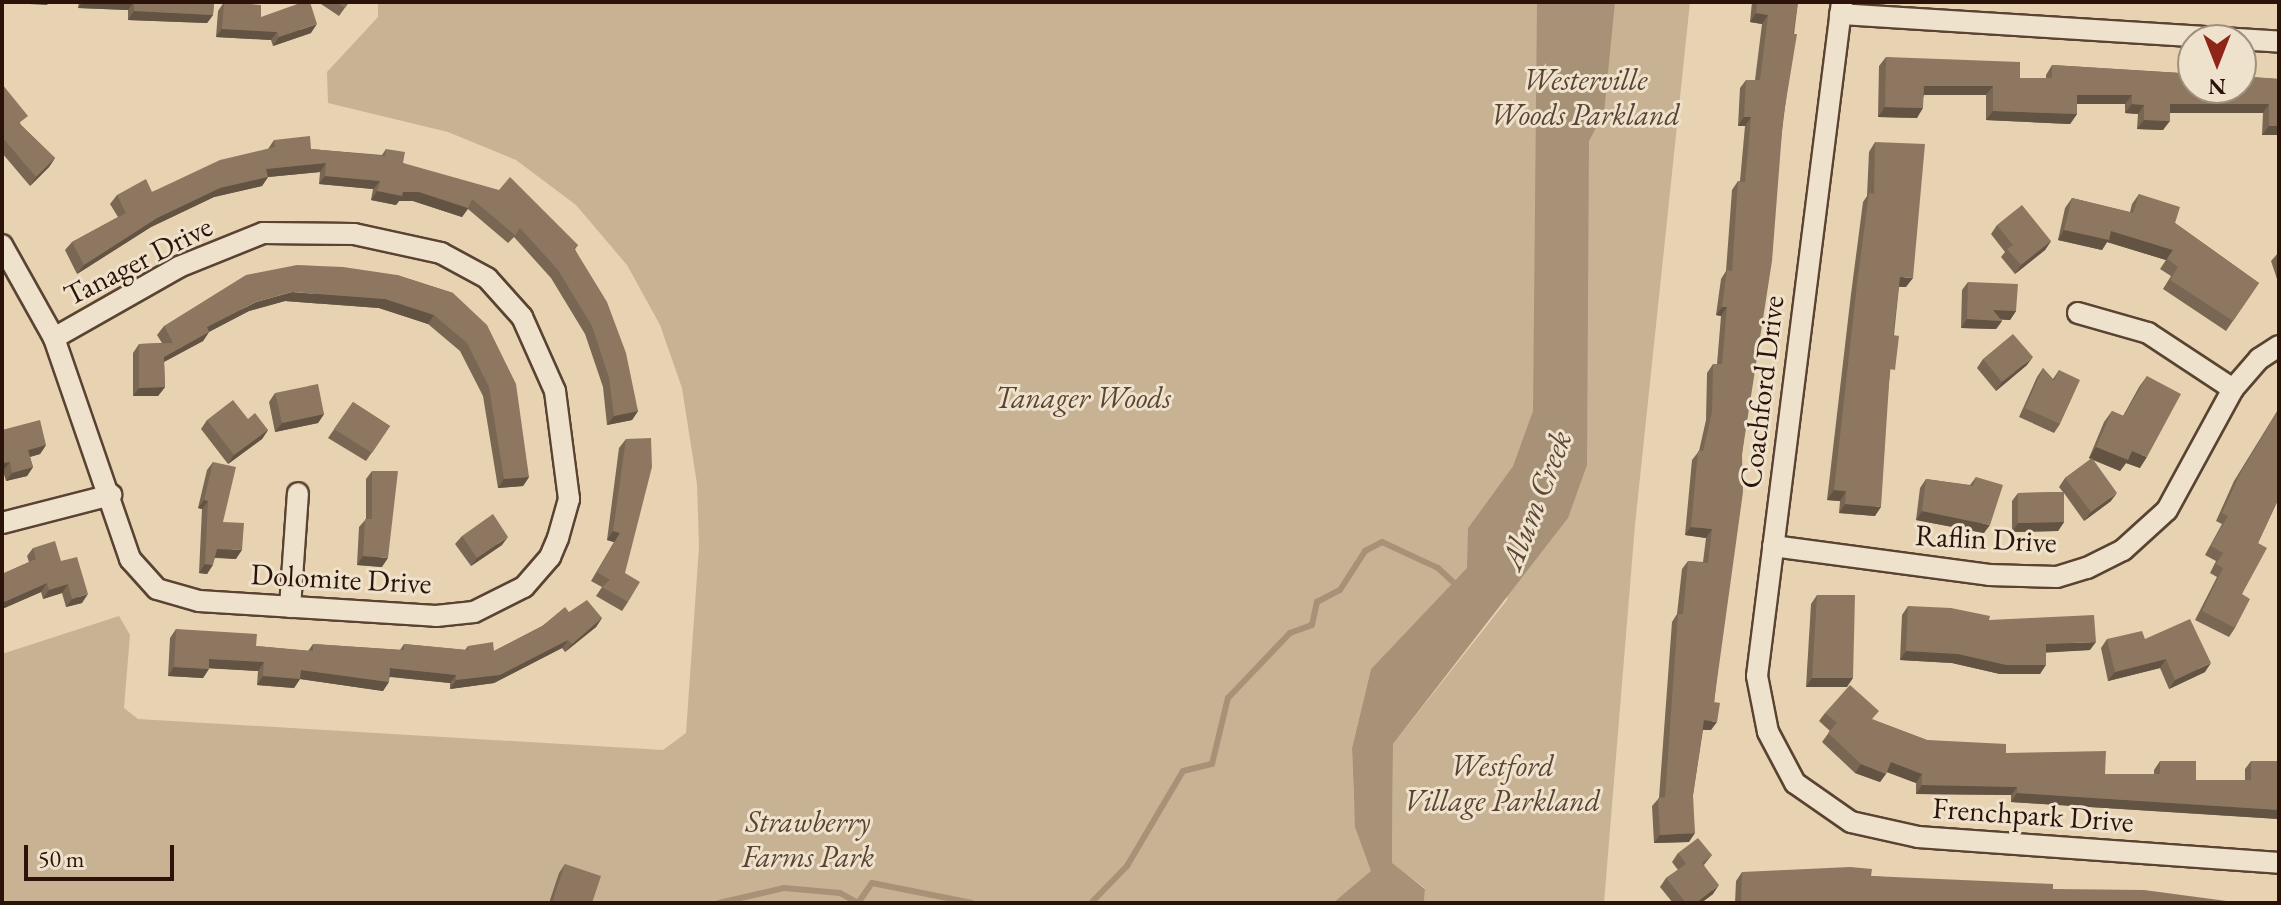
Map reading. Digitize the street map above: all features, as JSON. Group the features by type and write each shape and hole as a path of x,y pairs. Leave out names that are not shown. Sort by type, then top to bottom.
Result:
{"street":[{"path":"1841,8 2279,42"},
{"name":"Coachford Drive","path":"1795,783 1768,732 1757,676 1841,8"},
{"name":"Tanager Drive","path":"54,338 179,267 263,233 354,234 441,253 487,278 522,317 555,391 569,499 558,538"},
{"name":"Dolomite Drive","path":"2,245 54,338 111,495 130,559 157,589 199,601 436,616 474,612 524,587 550,557 558,538"},
{"path":"2078,313 2148,333 2233,389"},
{"name":"Raflin Drive","path":"1773,546 1989,575 2057,577 2087,568 2123,550 2167,510 2233,389 2259,359 2279,346"},
{"path":"290,607 298,493"},
{"path":"2,523 111,495"},
{"name":"Frenchpark Drive","path":"1795,783 1851,822 1918,837 2279,863"}],"green space":[{"name":"Tanager Woods","path":"378,2 1690,2 1635,525 1604,903 1424,903 1425,888 1392,864 1393,744 1507,600 1534,411 1513,466 1468,528 1468,568 1371,669 1352,748 1354,806 1382,808 1375,903 2,903 2,654 119,616 130,635 124,708 138,719 663,750 686,733 699,547 697,484 682,388 660,325 627,265 576,205 516,160 448,132 328,103 327,72 378,17"}],"water":[{"name":"Alum Creek","path":"1537,2 1615,2 1604,113 1589,141 1587,465 1568,518 1393,744 1392,863 1425,889 1424,903 1333,903 1371,871 1355,827 1352,748 1371,669 1467,568 1468,528 1513,466 1533,411"}],"building":[{"path":"134,2 214,2 213,15 134,11"},
{"path":"224,2 261,5 261,17 310,2 317,24 279,37 277,32 222,29"},
{"path":"1757,2 1798,2 1793,34 1797,34 1783,119 1772,261 1742,454 1743,492 1714,702 1720,703 1717,722 1704,720 1693,795 1695,833 1660,835 1658,798 1665,797 1678,614 1683,614 1688,561 1708,563 1712,529 1691,527 1698,451 1703,451 1712,412 1713,364 1722,364 1727,307 1722,307 1727,270 1732,271 1738,181 1745,182 1751,117 1744,117 1746,80 1760,80 1768,15 1756,13"},
{"path":"1886,57 2020,62 2020,78 2052,78 2052,65 2177,73 2177,104 2170,104 2170,121 2144,120 2144,105 2132,104 2132,95 2077,95 2077,114 1993,111 1993,86 1924,86 1923,108 1885,107"},
{"path":"2257,77 2279,79 2279,126 2269,126 2269,104 2257,104"},
{"path":"2,84 28,116 19,123 55,158 36,177 2,137"},
{"path":"310,136 311,149 385,156 386,149 405,152 403,163 499,190 510,177 578,245 574,248 607,302 626,353 638,411 614,416 609,378 592,326 558,270 520,228 515,235 472,199 468,208 419,192 403,192 402,196 377,191 380,181 325,176 326,163 266,169 268,177 220,188 157,218 84,265 72,242 126,213 117,195 146,179 152,192 220,160 275,147 274,140"},
{"path":"1875,142 1925,144 1913,278 1900,277 1893,335 1899,336 1895,370 1890,369 1881,507 1845,504 1846,491 1834,490 1869,193 1874,194"},
{"path":"2139,194 2180,207 2175,223 2259,283 2233,321 2170,280 2178,267 2167,259 2173,250 2111,231 2109,240 2064,230 2072,198 2133,213"},
{"path":"2022,205 2051,241 2021,265 2007,249 2013,245 1997,225"},
{"path":"297,265 343,267 397,275 453,293 487,325 516,384 529,477 504,479 489,387 467,343 434,315 385,299 292,292 256,302 207,327 209,332 164,357 165,387 139,388 139,344 173,343 164,326 246,275"},
{"path":"1968,282 2018,284 2016,311 1993,310 2002,321 1967,319"},
{"path":"2013,334 2033,357 2002,382 1983,359"},
{"path":"2043,368 2054,381 2059,370 2080,380 2060,424 2025,408"},
{"path":"2147,376 2181,394 2147,457 2132,451 2128,460 2096,447 2112,411 2124,416"},
{"path":"318,384 324,414 282,423 275,393"},
{"path":"233,400 248,419 255,413 268,430 234,455 207,420"},
{"path":"353,402 390,426 372,453 334,429"},
{"path":"2279,409 2279,497 2258,543 2267,548 2242,594 2250,599 2235,628 2202,611 2223,568 2216,564 2223,553 2211,546 2228,516 2222,513 2241,472"},
{"path":"40,420 46,445 28,450 33,467 12,473 10,462 2,463 2,430"},
{"path":"651,438 652,467 625,573 640,582 628,602 602,587 610,580 597,572 620,533 613,531 626,439"},
{"path":"2092,458 2117,493 2091,512 2065,478"},
{"path":"213,462 236,467 223,522 244,523 242,550 217,549 213,565 205,564 208,501 204,500"},
{"path":"372,471 398,471 388,558 363,556 365,519 372,519"},
{"path":"1976,477 2003,485 1990,525 1922,511 1926,479 1973,486"},
{"path":"2064,492 2064,522 2018,523 2018,493"},
{"path":"493,514 508,537 477,558 462,536"},
{"path":"55,541 61,561 77,557 88,594 72,599 68,584 49,590 47,583 2,603 2,574 36,559 33,548"},
{"path":"1817,595 1855,595 1853,678 1812,678"},
{"path":"587,600 602,618 572,644 568,640 500,675 456,680 456,675 390,668 389,682 301,670 300,679 263,676 264,662 209,659 209,669 174,667 176,629 257,634 256,646 313,651 313,644 404,650 404,644 468,650 468,646 493,642 494,651 541,627 565,607 569,612"},
{"path":"1908,606 1951,608 1990,616 1989,620 2094,615 2096,642 2046,644 2046,665 2006,665 1958,654 1906,651"},
{"path":"2190,619 2211,663 2175,680 2166,659 2115,672 2107,639 2142,631 2145,639"},
{"path":"1850,685 1879,711 1872,719 1927,740 2006,744 2006,753 2106,751 2105,774 2160,774 2160,761 2196,761 2196,780 2251,780 2251,761 2279,761 2279,810 2017,793 2017,787 1922,785 1922,774 1891,762 1886,774 1861,764 1828,733 1837,723 1825,713"},
{"path":"1698,838 1712,855 1702,863 1719,885 1696,903 1686,903 1666,878 1686,864 1678,853"},
{"path":"565,864 601,876 592,903 552,903"},
{"path":"1850,867 1872,869 1871,876 2053,884 2053,889 2144,890 2234,902 2279,903 1741,903 1742,872"}],"waterway":[{"path":"1091,903 1127,866 1183,771 1212,764 1228,698 1290,633 1312,625 1317,602 1340,590 1365,551 1382,542 1438,568 1457,586"},
{"path":"858,903 872,883 972,903"},
{"path":"719,903 784,888 840,893 858,903"}],"park label":[{"name":"Westerville Woods Parkland","path":"1585,97"},
{"name":"Westford Village Parkland","path":"1502,783"},
{"name":"Strawberry Farms Park","path":"808,839"}]}
